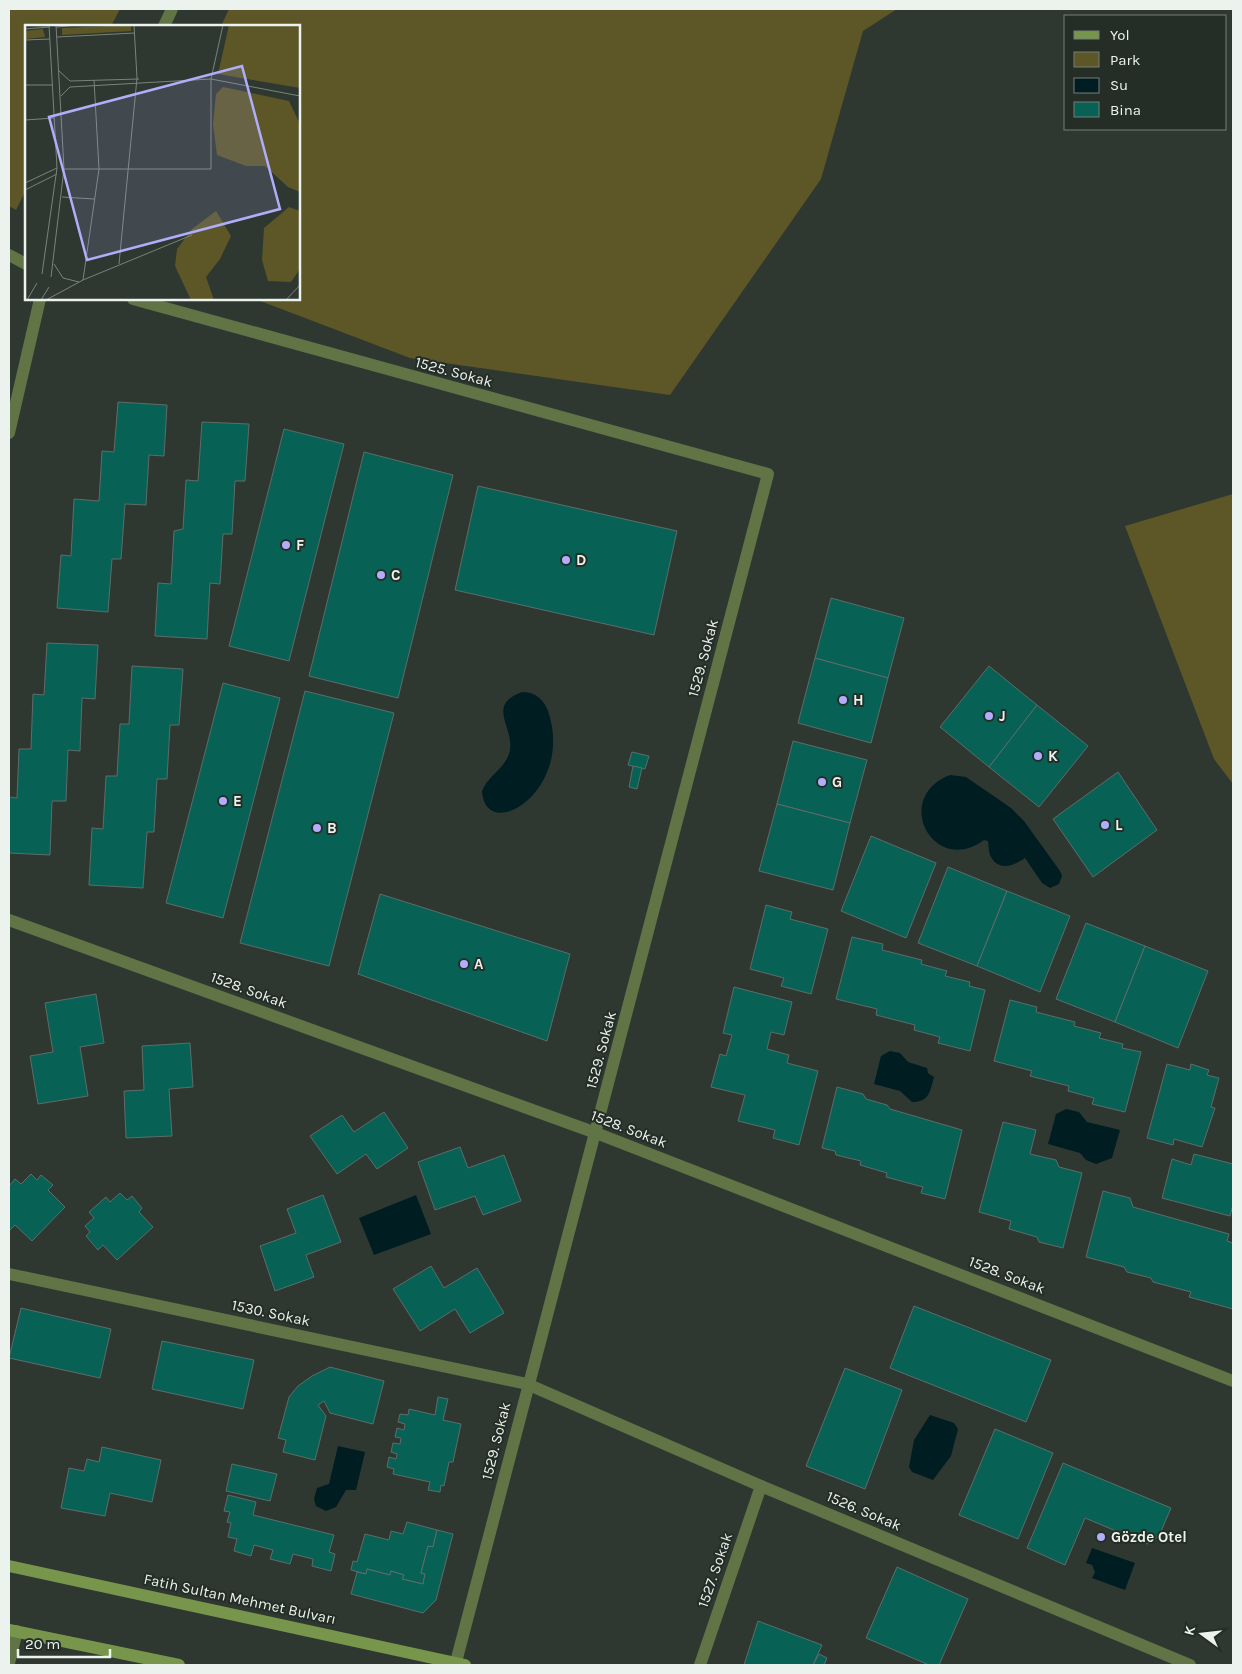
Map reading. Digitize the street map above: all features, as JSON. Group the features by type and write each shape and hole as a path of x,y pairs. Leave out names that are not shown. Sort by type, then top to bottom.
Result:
{"main road":[{"name":"Fatih Sultan Mehmet Bulvarı","path":"9,1566 460,1664"},
{"path":"13,1631 179,1665"}],"street":[{"path":"164,25 172,9"},
{"path":"9,255 25,263"},
{"path":"9,433 40,300"},
{"name":"1525. Sokak","path":"137,300 768,474"},
{"name":"1529. Sokak","path":"460,1664 528,1384 596,1133 768,474"},
{"name":"1528. Sokak","path":"9,920 596,1133 1233,1381"},
{"name":"1530. Sokak","path":"9,1274 528,1384"},
{"name":"1526. Sokak","path":"528,1384 761,1486 1190,1665"},
{"name":"1527. Sokak","path":"700,1665 761,1486"},
{"path":"9,1663 13,1631"}],"green space":[{"path":"9,9 120,9 112,25 25,25 25,192 16,210 9,206"},
{"path":"229,9 897,9 863,31 821,179 670,395 410,358 258,300 300,300 300,25 221,25"},
{"path":"1233,494 1233,784 1214,759 1125,526"}],"water":[{"path":"522,692 527,692 540,698 549,714 553,742 549,767 539,787 526,802 511,811 497,812 487,806 482,791 509,754 509,735 503,711 505,704"},
{"path":"950,775 966,777 1011,808 1024,821 1060,871 1062,876 1059,884 1050,888 1042,883 1025,858 1007,866 994,862 990,855 988,841 984,840 966,849 949,849 936,842 926,830 922,815 923,800 932,786"},
{"path":"890,1051 900,1053 908,1062 927,1068 928,1073 934,1077 930,1092 925,1098 918,1102 912,1102 900,1091 874,1084 881,1056"},
{"path":"1066,1109 1079,1112 1087,1122 1120,1130 1112,1158 1096,1164 1086,1160 1080,1153 1048,1144 1056,1114"},
{"path":"416,1195 431,1234 374,1255 359,1218"},
{"path":"930,1415 954,1423 958,1429 951,1456 933,1480 912,1472 909,1467 914,1440"},
{"path":"338,1446 365,1452 356,1490 346,1490 336,1507 326,1511 316,1506 314,1499 317,1488 329,1484"},
{"path":"1092,1548 1135,1563 1125,1590 1092,1578 1095,1572 1092,1565 1086,1563"}],"building":[{"path":"118,402 167,405 164,456 149,455 146,505 125,504 121,559 112,559 108,612 57,608 61,555 71,556 74,499 99,501 102,451 114,452"},
{"path":"202,422 249,424 245,481 235,481 232,534 223,534 220,584 210,583 207,639 155,636 158,583 171,584 174,531 183,529 186,480 198,481"},
{"name":"F","path":"284,429 344,444 289,661 229,646"},
{"name":"C","path":"364,452 453,475 398,698 309,676"},
{"name":"D","path":"478,486 677,531 654,635 455,590"},
{"path":"831,598 904,618 888,678 815,658"},
{"path":"47,643 98,645 95,699 82,698 80,751 68,750 66,801 52,801 50,855 9,853 9,797 17,798 19,749 31,749 33,694 44,695"},
{"name":"H","path":"815,658 888,678 871,743 798,723"},
{"path":"132,666 183,669 179,725 170,725 167,779 157,779 154,832 147,832 143,888 89,885 92,828 103,829 106,776 117,776 120,724 129,724"},
{"name":"J","path":"989,666 1037,705 989,767 940,727"},
{"name":"E","path":"223,683 280,698 223,918 166,903"},
{"name":"B","path":"305,691 394,713 329,966 240,943"},
{"name":"K","path":"1037,705 1088,746 1039,807 989,767"},
{"name":"G","path":"793,741 867,760 850,823 777,804"},
{"path":"632,752 649,756 645,769 628,765"},
{"path":"633,766 642,768 637,789 629,787"},
{"name":"L","path":"1118,772 1157,830 1093,877 1053,819"},
{"path":"777,804 850,823 833,890 759,871"},
{"path":"871,836 936,863 906,938 841,911"},
{"path":"948,867 1007,891 977,966 918,943"},
{"path":"1007,891 1070,916 1040,992 977,966"},
{"name":"A","path":"380,894 570,954 547,1041 358,974"},
{"path":"766,905 792,912 790,919 828,929 811,994 781,986 784,978 750,969"},
{"path":"1086,923 1145,946 1115,1022 1056,999"},
{"path":"852,937 883,944 882,950 922,960 921,964 947,971 945,976 970,982 969,986 985,990 970,1051 938,1043 940,1037 914,1030 915,1025 876,1015 877,1009 836,999"},
{"path":"1145,946 1208,971 1178,1048 1115,1022"},
{"path":"734,987 792,1002 784,1035 771,1032 767,1049 789,1055 787,1063 818,1071 799,1145 773,1138 775,1130 738,1121 745,1095 711,1087 720,1054 726,1056 732,1035 723,1033"},
{"path":"96,994 104,1043 80,1047 88,1096 38,1104 30,1056 53,1052 45,1003"},
{"path":"1010,1000 1037,1007 1036,1012 1075,1022 1074,1026 1101,1033 1099,1038 1123,1044 1122,1048 1141,1052 1125,1112 1092,1104 1094,1098 1068,1091 1069,1086 1030,1076 1032,1071 994,1061"},
{"path":"190,1043 193,1087 169,1089 172,1136 126,1138 124,1091 144,1090 142,1046"},
{"path":"1167,1064 1190,1070 1191,1064 1209,1070 1207,1075 1219,1078 1211,1107 1215,1108 1202,1147 1174,1139 1173,1145 1147,1138"},
{"path":"837,1087 863,1094 866,1099 887,1105 890,1109 962,1130 945,1199 921,1193 923,1187 886,1177 887,1173 860,1165 861,1161 836,1155 835,1151 822,1148"},
{"path":"384,1112 408,1148 377,1169 366,1154 337,1174 310,1136 342,1115 354,1132"},
{"path":"1003,1122 1036,1130 1030,1154 1056,1160 1059,1167 1082,1173 1063,1248 1039,1242 1037,1237 1009,1229 1011,1221 979,1212"},
{"path":"460,1147 468,1168 504,1155 521,1201 483,1215 475,1196 435,1210 418,1162"},
{"path":"1194,1154 1233,1164 1233,1205 1230,1216 1162,1198 1172,1159 1191,1165"},
{"path":"31,1174 37,1180 41,1175 53,1185 48,1190 65,1207 32,1241 15,1225 9,1229 9,1186 15,1179 21,1184"},
{"path":"1103,1191 1130,1198 1133,1207 1229,1234 1227,1241 1233,1243 1233,1309 1189,1297 1191,1292 1153,1282 1151,1278 1127,1272 1124,1267 1086,1257"},
{"path":"120,1193 127,1200 132,1196 142,1208 139,1212 153,1227 117,1260 103,1245 98,1250 86,1236 90,1232 85,1226 94,1218 89,1212 106,1197 110,1202"},
{"path":"323,1195 341,1242 306,1255 314,1277 275,1291 260,1246 296,1233 287,1209"},
{"path":"431,1266 444,1288 477,1268 504,1313 470,1333 455,1309 420,1331 393,1289"},
{"path":"914,1306 1051,1360 1026,1422 890,1368"},
{"path":"21,1308 111,1329 100,1378 9,1358"},
{"path":"162,1341 254,1360 243,1409 152,1389"},
{"path":"330,1367 384,1381 373,1424 330,1413 324,1401 318,1405 326,1416 315,1460 283,1452 286,1440 278,1438 289,1397 298,1386"},
{"path":"845,1368 902,1390 865,1489 806,1466"},
{"path":"438,1397 448,1399 443,1420 461,1424 453,1462 449,1462 444,1486 441,1485 440,1492 428,1490 430,1482 393,1474 394,1469 387,1467 389,1457 396,1459 397,1454 391,1452 393,1443 400,1444 401,1438 395,1437 397,1428 404,1430 405,1424 398,1422 400,1414 408,1415 409,1409 435,1415"},
{"path":"995,1429 1053,1453 1018,1539 959,1515"},
{"path":"102,1447 161,1460 152,1502 110,1493 105,1516 61,1508 69,1468 84,1471 87,1459 99,1462"},
{"path":"1063,1463 1171,1508 1159,1536 1147,1544 1085,1518 1065,1565 1027,1548"},
{"path":"232,1464 277,1474 270,1501 226,1491"},
{"path":"228,1495 256,1502 253,1515 334,1535 329,1552 335,1554 331,1571 312,1566 313,1559 293,1554 290,1564 270,1559 273,1550 254,1545 251,1556 234,1551 237,1539 228,1537 231,1523 227,1522 230,1512 224,1511"},
{"path":"407,1522 437,1530 433,1547 428,1546 421,1573 425,1574 423,1584 402,1579 404,1575 391,1571 390,1575 367,1569 366,1574 351,1570 353,1561 357,1562 365,1534 389,1540 391,1531 403,1534"},
{"path":"437,1530 453,1534 436,1600 423,1613 351,1594 357,1572 366,1574 367,1569 390,1575 391,1571 404,1575 402,1579 423,1584 425,1574 421,1573 428,1546 433,1547"},
{"path":"897,1567 968,1599 939,1665 929,1665 866,1638"},
{"path":"758,1621 822,1645 813,1665 744,1665"},
{"path":"819,1654 827,1658 824,1665 813,1665"}],"place":[{"name":"F","path":"286,545"},
{"name":"D","path":"566,560"},
{"name":"C","path":"381,575"},
{"name":"H","path":"843,700"},
{"name":"J","path":"989,716"},
{"name":"K","path":"1038,756"},
{"name":"G","path":"822,782"},
{"name":"E","path":"223,801"},
{"name":"L","path":"1105,825"},
{"name":"B","path":"317,828"},
{"name":"A","path":"464,964"},
{"name":"Gözde Otel","path":"1101,1537"}]}
